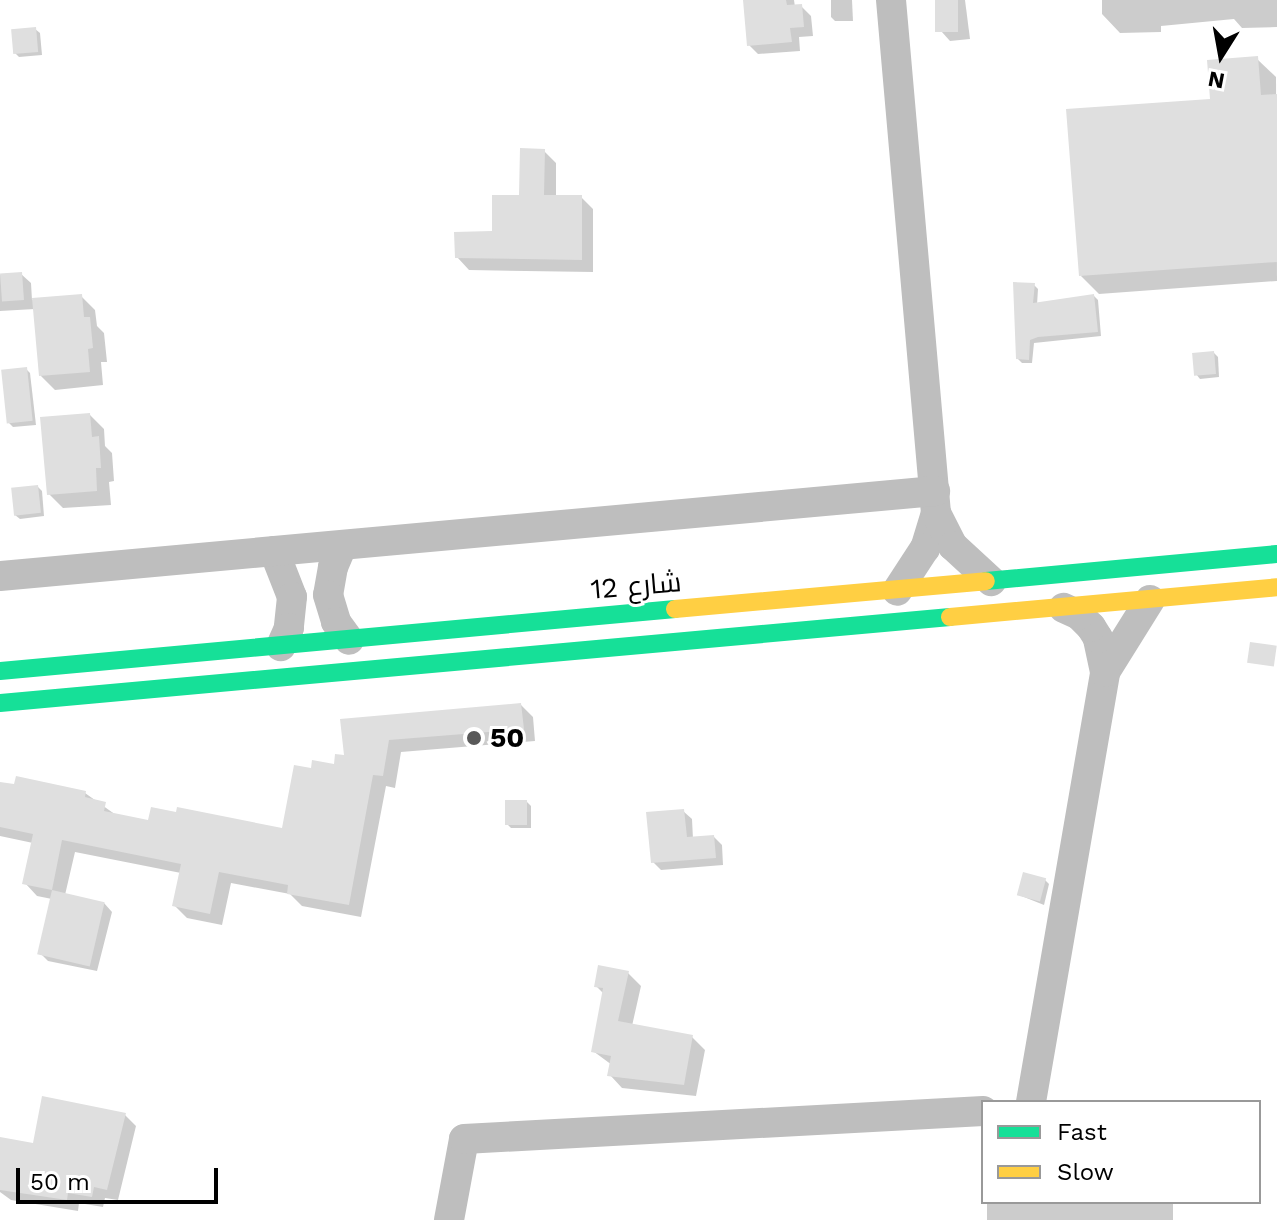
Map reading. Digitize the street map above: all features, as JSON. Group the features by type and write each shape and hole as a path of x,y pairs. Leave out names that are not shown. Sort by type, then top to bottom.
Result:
{"street":[{"path":"891,0 935,502 958,553 991,581"},
{"path":"0,576 274,551 935,502"},
{"path":"897,591 917,563 935,502"},
{"path":"342,546 333,567 328,595 336,622 349,640"},
{"path":"274,551 292,597 289,628 281,646"},
{"name":"شارع 12","path":"0,671 1277,554"},
{"path":"945,586 949,619"},
{"path":"0,703 1277,587"},
{"path":"1105,672 1150,600"},
{"path":"1031,1100 1105,672 1098,638 1079,615 1064,608"},
{"path":"449,1220 464,1139 981,1111"}],"building":[{"path":"743,0 786,0 787,5 802,4 804,27 790,28 792,42 747,46"},
{"path":"935,0 958,0 958,32 935,32"},
{"path":"36,27 38,52 13,54 11,29"},
{"path":"1258,56 1261,95 1277,94 1277,262 1079,276 1066,109 1210,99 1207,60"},
{"path":"520,148 545,149 544,195 582,195 582,260 455,258 454,232 492,231 492,195 519,195"},
{"path":"22,272 24,300 2,301 0,274"},
{"path":"1013,282 1035,283 1033,303 1094,294 1098,332 1038,337 1030,340 1029,360 1016,359"},
{"path":"82,294 84,317 90,317 93,348 88,349 90,372 39,376 32,298"},
{"path":"1214,351 1216,374 1194,376 1192,353"},
{"path":"27,367 33,421 7,423 1,370"},
{"path":"90,413 92,437 99,436 101,468 96,468 97,491 47,495 40,417"},
{"path":"38,485 41,513 14,516 11,488"},
{"path":"1250,642 1277,646 1274,667 1247,663"},
{"path":"521,703 524,729 389,740 383,776 373,775 349,905 287,894 288,885 219,872 210,914 172,906 181,864 62,840 52,890 22,884 33,834 0,827 0,782 14,784 16,776 86,791 85,797 106,802 104,811 148,820 151,807 176,812 177,807 282,828 294,765 311,768 312,760 334,764 335,754 344,755 340,719"},
{"path":"505,800 527,800 527,825 505,825"},
{"path":"684,809 687,837 714,835 716,858 651,863 646,812"},
{"path":"1023,872 1046,878 1040,901 1017,895"},
{"path":"52,890 105,902 90,966 37,954"},
{"path":"598,965 629,971 618,1021 693,1035 684,1085 607,1076 611,1056 591,1052 603,988 594,987"},
{"path":"42,1096 126,1113 107,1190 94,1187 92,1197 68,1193 67,1200 0,1190 0,1137 33,1143"}],"traffic: fast":[{"path":"986,581 1277,554"},
{"path":"0,671 675,609"},
{"path":"0,703 950,617"}],"traffic: slow":[{"path":"675,609 986,581"},
{"path":"950,617 1277,587"}],"place":[{"name":"50","path":"474,738"}]}
